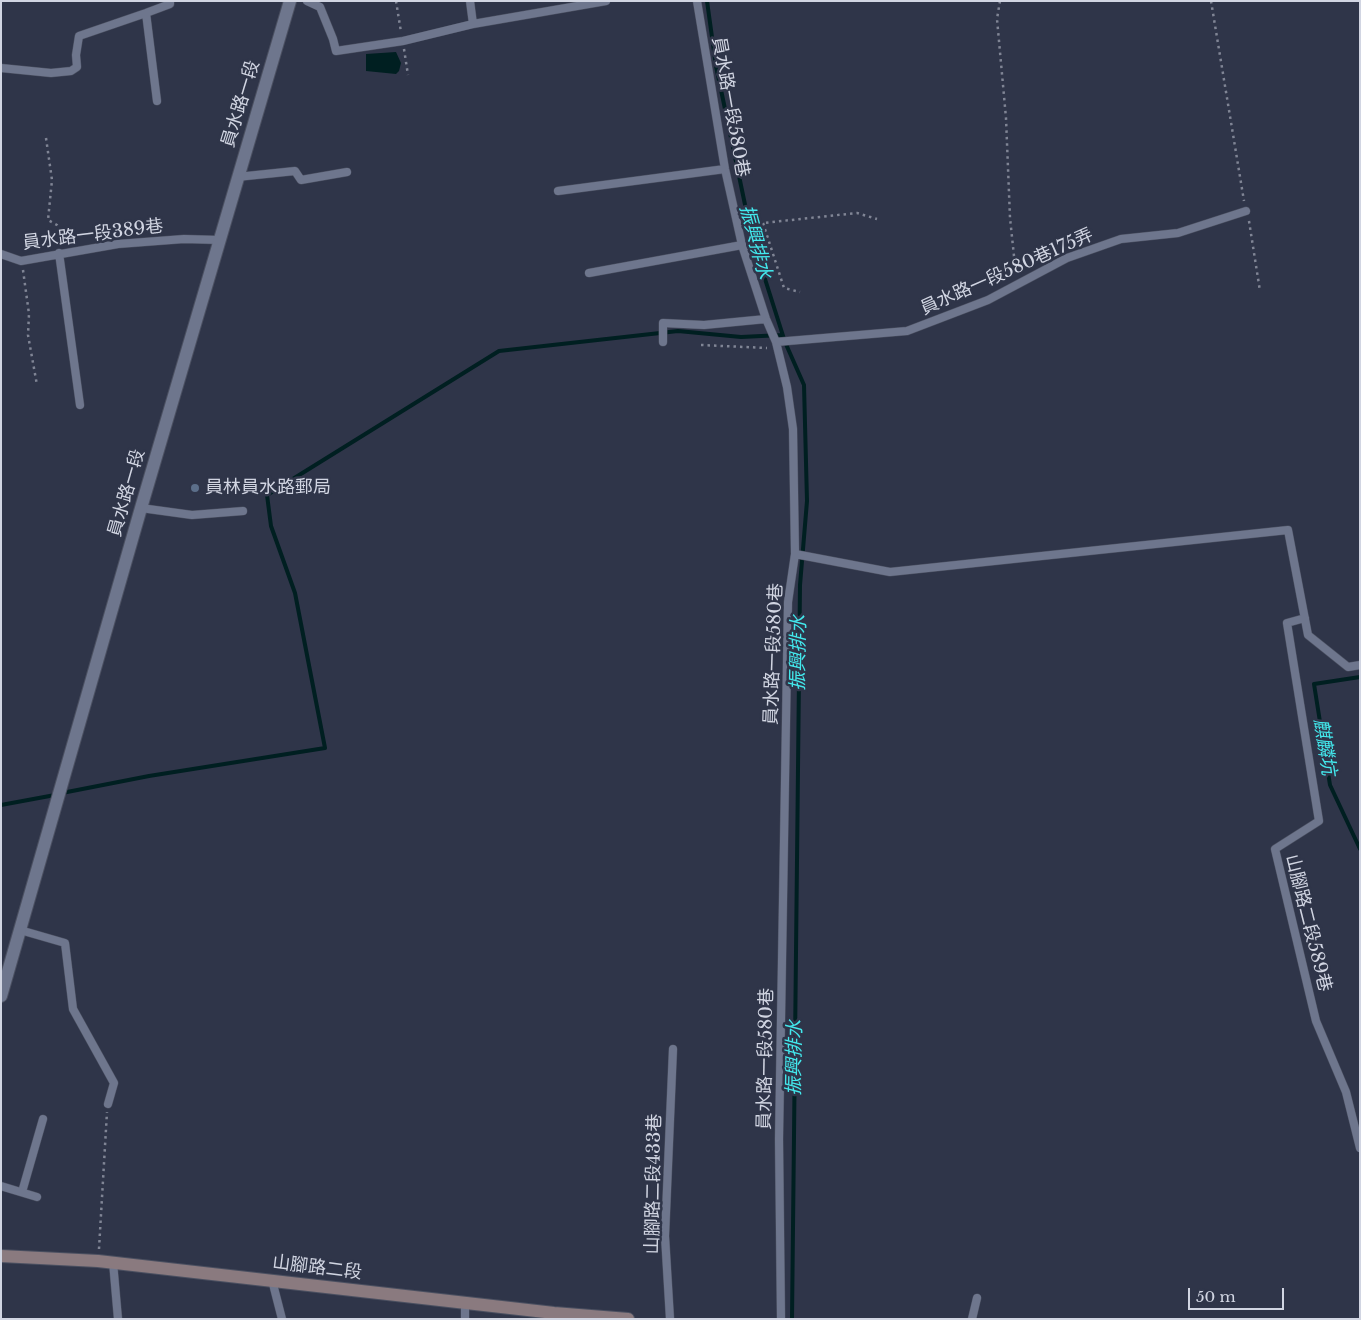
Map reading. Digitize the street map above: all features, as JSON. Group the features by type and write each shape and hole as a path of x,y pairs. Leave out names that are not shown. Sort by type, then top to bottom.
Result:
{"main road":[{"name":"山腳路二段","path":"1,1256 112,1262 628,1319"}],"street":[{"name":"員水路一段","path":"1,996 237,177 290,1"}],"lane":[{"path":"1,68 51,72 71,70 77,67 78,36 146,14 170,4 170,1"},
{"path":"307,1 320,7 336,51 403,42 473,24 606,1"},
{"path":"470,1 473,24"},
{"name":"員水路一段580巷","path":"697,1 725,169 742,245 766,319 777,345 787,386 793,429 795,554 788,602 779,1139 781,1319"},
{"path":"146,14 157,101"},
{"path":"558,191 725,169"},
{"path":"237,177 295,170 301,180 347,172"},
{"name":"員水路一段580巷175弄","path":"777,345 907,331 988,300 1067,258 1121,239 1178,233 1246,211"},
{"name":"員水路一段389巷","path":"1,254 21,261 118,244 184,239 220,240"},
{"path":"590,273 742,245"},
{"path":"58,253 80,405"},
{"path":"663,342 663,323 704,324 766,319"},
{"path":"141,508 192,515 244,511"},
{"path":"795,554 890,572 1288,530 1308,636 1348,667 1360,665"},
{"name":"山腳路二段589巷","path":"1305,618 1287,623 1319,821 1275,849 1316,1021 1346,1092 1360,1148"},
{"path":"20,930 65,943 73,1009 114,1083 108,1104"},
{"name":"山腳路二段433巷","path":"670,1319 665,1236 673,1049"},
{"path":"22,1192 44,1119"},
{"path":"1,1186 37,1197"},
{"path":"112,1262 118,1319"},
{"path":"272,1280 282,1319"},
{"path":"972,1319 977,1298"},
{"path":"465,1302 465,1319"}],"path":[{"path":"396,1 408,75"},
{"path":"1000,1 997,20 1006,118 1010,218 1014,256 1026,280"},
{"path":"1211,1 1260,291"},
{"path":"46,138 52,180 48,220 57,225 81,250"},
{"path":"739,229 763,223 856,213 877,219"},
{"path":"763,223 784,288 800,292"},
{"path":"21,261 29,314 28,336 37,385"},
{"path":"701,345 777,345"},
{"path":"98,1261 108,1104"}],"shaded area":[{"path":"396,52 401,63 396,74 366,71 366,54"}],"waterway":[{"name":"振興排水","path":"707,1 716,66 752,238 785,342 804,385 807,501 800,585 792,1319"},
{"path":"62,793 149,776 325,748 295,593 271,526 267,495 499,351 678,331 741,337 782,335"},
{"name":"麒麟坑","path":"1360,677 1314,684 1330,785 1360,849"},
{"path":"1,805 55,795"}],"place":[{"name":"員林員水路郵局","path":"195,488"}]}
